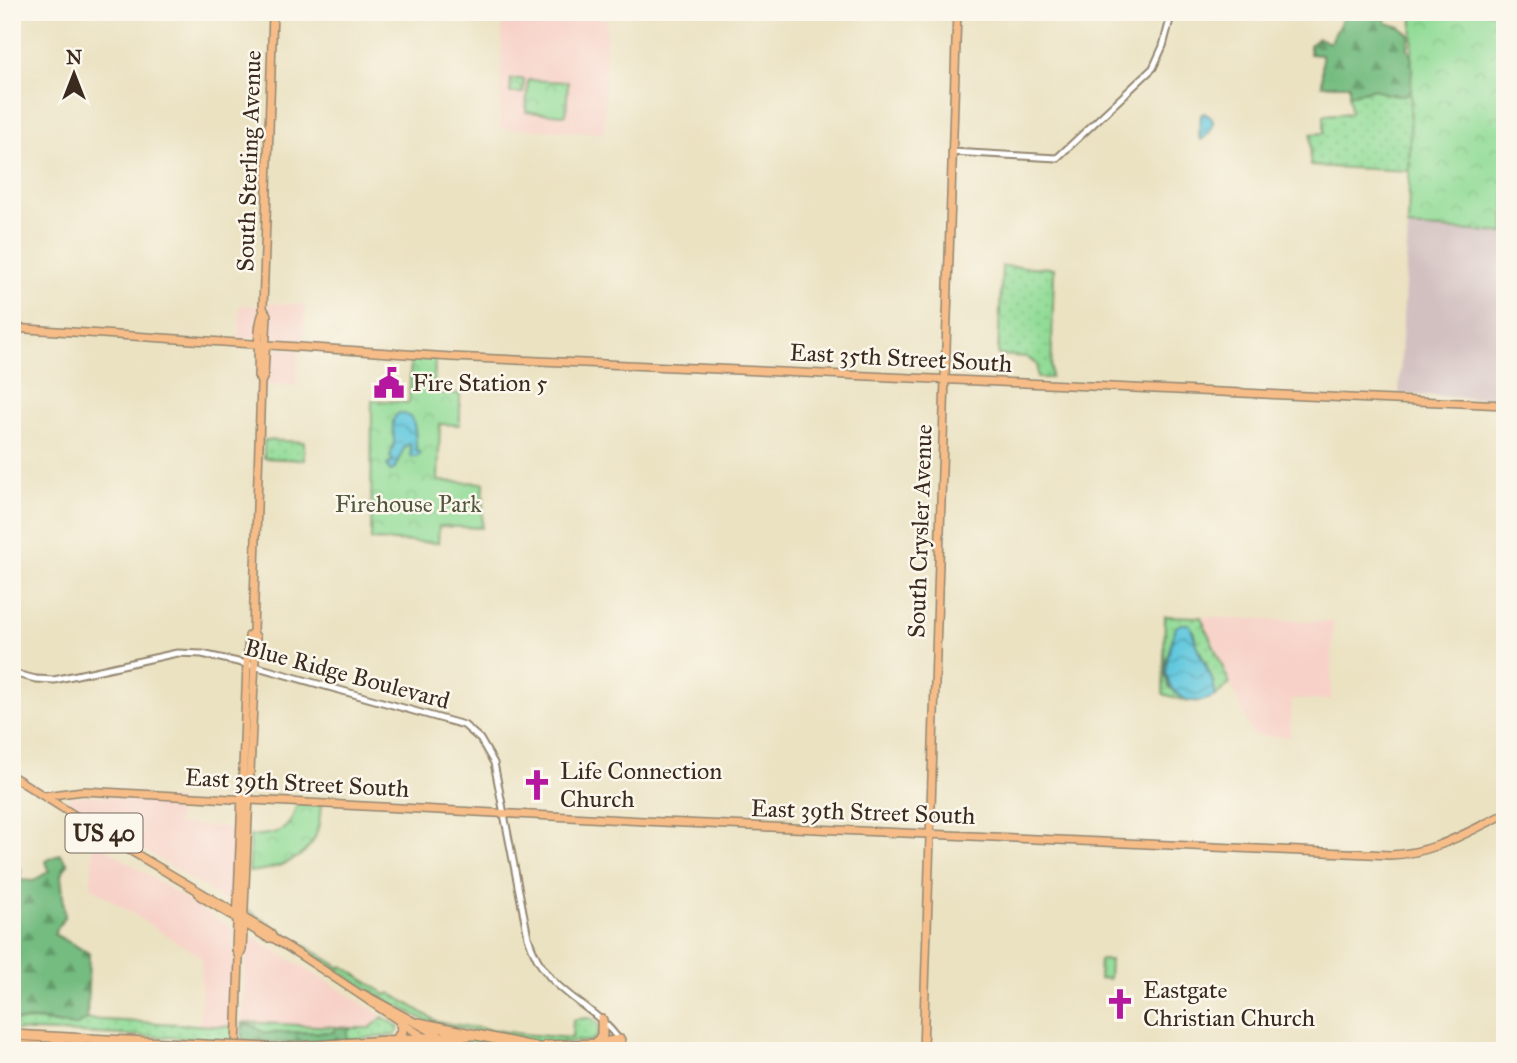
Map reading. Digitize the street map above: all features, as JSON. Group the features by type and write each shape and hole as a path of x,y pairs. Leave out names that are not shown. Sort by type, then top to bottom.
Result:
{"highway":[{"path":"596,1044 602,1035 602,1020"},
{"path":"397,1040 402,1031 401,1022"},
{"path":"419,1023 467,1036 531,1045 552,1051"},
{"path":"12,1035 324,1051"},
{"path":"284,1048 467,1036"},
{"path":"425,1038 454,1048 467,1036"},
{"path":"531,1045 596,1044 620,1040"},
{"path":"12,1045 116,1051"},
{"path":"30,1046 43,1051"}],"main road":[{"name":"South Sterling Avenue","path":"239,961 236,950 241,918 251,665 256,637 253,632 261,383 258,376 263,343 261,314 264,311 273,12"},
{"name":"South Crysler Avenue","path":"923,1051 957,12"},
{"name":"East 35th Street South","path":"12,328 451,357 1505,405"},
{"name":"US 40","path":"12,776 226,906 260,933 273,938 445,1051"},
{"name":"East 39th Street South","path":"44,796 70,792 245,799 691,824 1390,855 1413,854 1438,846 1505,814"},
{"path":"66,810 65,798 70,792"},
{"name":"South Sterling Avenue","path":"239,961 242,944 239,893 245,799"},
{"name":"US 40","path":"196,890 200,896 271,934 273,938"},
{"path":"226,906 234,903 239,893"},
{"path":"242,944 247,937 260,933"},
{"path":"236,1051 239,961"},
{"name":"US 40","path":"359,993 419,1023 442,1036 454,1048 464,1051"}],"street":[{"path":"952,152 1057,158 1153,68 1163,46 1172,12"},
{"name":"Blue Ridge Boulevard","path":"12,673 54,680 185,652 251,665 461,723 472,731 494,763 528,937 538,962 551,980 602,1020 626,1051"}],"shaded area":[{"path":"502,14 607,19 604,133 500,128"},
{"path":"1408,227 1505,233 1505,400 1399,394"},
{"path":"269,303 305,305 304,343 270,339"},
{"path":"240,305 258,306 257,334 254,338 239,339"},
{"path":"273,348 298,350 297,386 266,384 268,352"},
{"path":"1201,617 1333,622 1331,700 1292,699 1290,737 1253,735"},
{"path":"72,796 178,800 178,824 238,828 233,901 229,903 68,802"},
{"path":"93,840 234,930 233,1027 200,1025 202,958 91,887"},
{"path":"254,938 383,1017 370,1028 242,1022 246,946 248,940"}],"green space":[{"path":"1346,12 1385,12 1386,23 1400,27 1410,35 1408,47 1412,60 1505,12 1405,95 1387,94 1372,88 1349,94 1349,85 1322,85 1322,55 1310,54 1310,45 1318,38 1330,43"},
{"path":"1413,12 1505,12 1505,233 1408,227"},
{"path":"511,79 524,79 523,93 510,93"},
{"path":"528,80 568,82 566,115 526,112"},
{"path":"1372,88 1387,94 1411,88 1409,171 1310,166 1311,134 1324,133 1324,115 1351,113 1349,94"},
{"path":"1002,266 1054,268 1051,378 1037,378 1037,364 1026,357 998,355"},
{"name":"Firehouse Park","path":"411,356 435,358 434,392 460,394 460,425 440,424 438,481 484,483 482,528 439,526 438,543 371,540 372,400 409,403"},
{"path":"264,440 304,442 304,460 264,458"},
{"path":"1165,616 1201,617 1230,684 1215,696 1212,680 1193,630 1173,647 1165,668 1169,687 1189,702 1163,694"},
{"path":"297,803 321,804 318,829 310,845 287,863 249,872 250,836 281,830 291,821"},
{"path":"60,854 68,864 61,874 65,916 54,934 89,953 87,1019 75,1026 38,1020 12,1021 12,870 15,865 21,870 19,880 33,881 49,871 46,861"},
{"path":"248,910 341,968 343,966 387,995 390,993 438,1022 572,1038 573,1020 589,1018 598,1024 598,1035 592,1041 540,1044 430,1023 381,997 251,916"},
{"path":"1100,960 1110,960 1109,979 1099,978"},
{"path":"383,1017 399,1027 396,1035 347,1040 347,1031 351,1028 370,1028"},
{"path":"87,1019 233,1027 232,1040 12,1030 12,1021 38,1020 75,1026"},
{"path":"242,1022 335,1027 335,1032 264,1033"},
{"path":"242,1024 251,1025 265,1033 334,1032 335,1027 351,1028 347,1032 347,1040 284,1043 242,1040"},
{"path":"475,1039 538,1051 468,1051 458,1042"},
{"path":"424,1042 435,1051 323,1046"}],"water":[{"path":"1204,113 1212,118 1213,125 1201,140 1201,115"},
{"path":"399,413 411,418 415,428 417,451 421,453 417,457 411,457 410,443 404,448 394,470 390,471 387,465 393,460 390,457 394,442 393,422"},
{"path":"1189,624 1192,630 1213,683 1215,696 1211,698 1187,700 1174,691 1169,683 1166,666 1168,656 1176,627"}],"place":[{"name":"Fire Station 5","path":"389,383"},
{"name":"Life Connection Church","path":"537,785"},
{"name":"Eastgate Christian Church","path":"1120,1004"}]}
